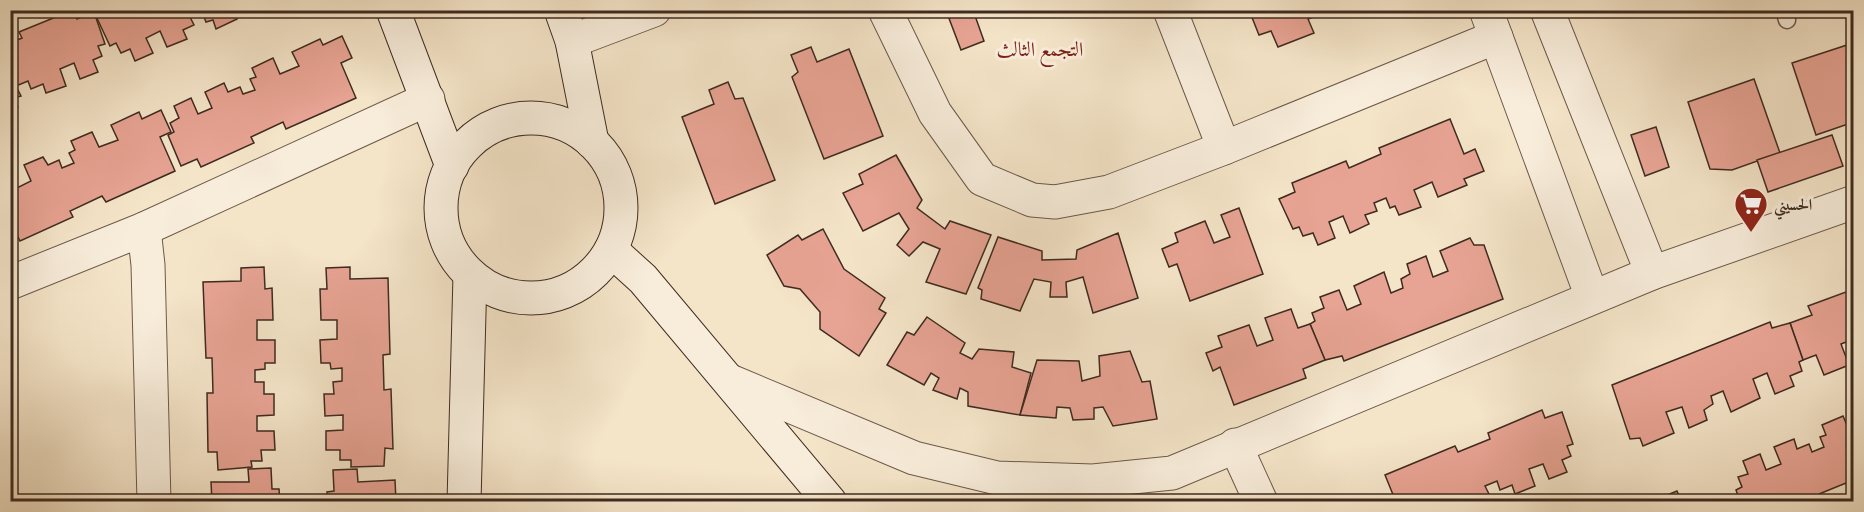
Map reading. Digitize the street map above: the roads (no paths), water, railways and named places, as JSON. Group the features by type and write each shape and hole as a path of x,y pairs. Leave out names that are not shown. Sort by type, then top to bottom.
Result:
{"street":[{"path":"393,10 452,166"},
{"path":"561,10 572,41 592,142"},
{"path":"572,41 654,10"},
{"path":"885,10 935,113 982,179 1032,200 1055,202 1109,192 1224,148 1491,24 1592,297"},
{"path":"1170,10 1224,148"},
{"path":"1547,10 1652,273"},
{"path":"10,283 144,230 428,99"},
{"path":"527,118 551,120 573,128 592,142 607,159 617,181 621,204 619,228 611,250 598,269 580,284 559,294 542,298 519,298 501,294 470,275 449,246 442,225 441,206 443,188 452,166 465,147 474,139 504,122 527,118"},
{"path":"730,381 914,458 997,478 1093,482 1172,473 1652,273 1854,202"},
{"path":"144,230 148,265 154,501"},
{"path":"611,250 643,279 656,298 730,381 830,501"},
{"path":"464,501 470,275"},
{"path":"1235,445 1261,501"},
{"path":"1144,501 1172,473"}],"place":[{"name":"الحسيني","path":"1751,233"}],"district":[{"name":"التجمع الثالث","path":"1040,49"}]}
